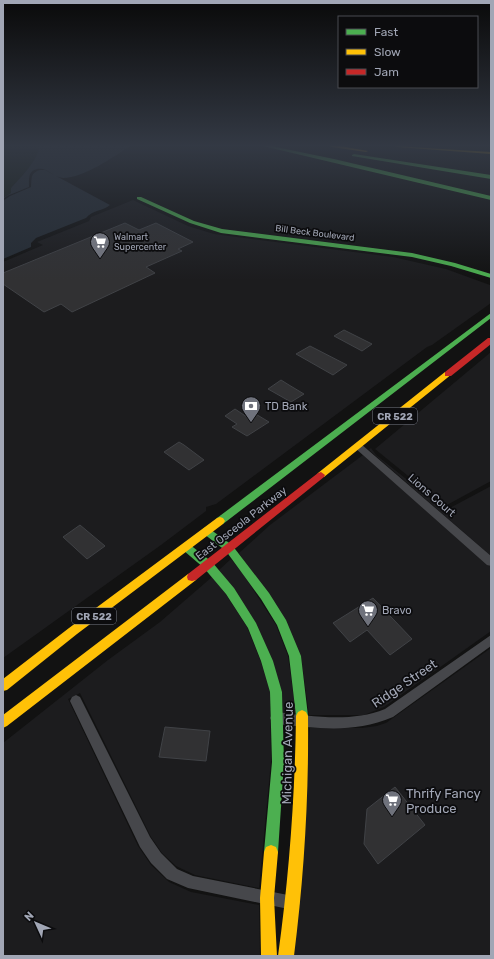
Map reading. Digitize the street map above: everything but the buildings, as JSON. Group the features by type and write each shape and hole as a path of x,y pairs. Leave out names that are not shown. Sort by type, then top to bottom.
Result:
{"main road":[{"path":"461,191 491,198"},
{"name":"Bill Beck Boulevard","path":"139,198 192,222 221,231 407,254 449,263 491,276"},
{"name":"East Osceola Parkway","path":"3,686 73,631 491,315"},
{"name":"East Osceola Parkway","path":"3,722 229,548 491,340"},
{"name":"Michigan Avenue","path":"207,531 229,548 265,596 282,623 294,656 303,720 302,768 293,903 286,956"},
{"name":"Michigan Avenue","path":"186,547 208,564 230,591 252,626 268,661 275,686 278,762 266,898 268,956"}],"street":[{"name":"Lions Court","path":"358,446 491,562"},
{"name":"Ridge Street","path":"276,718 317,722 360,722 381,717 491,640"},
{"path":"76,701 145,842 156,858 172,874 193,883 293,903"}],"shaded area":[{"path":"3,191 11,191 11,193 3,198"},
{"path":"11,191 20,191 3,199 3,198 11,193"},
{"path":"22,191 84,191 110,205 91,213 86,218 36,238 31,243 31,247 3,259 3,201"},
{"path":"133,200 188,226 214,234 393,257 446,269 490,285 491,303 427,347 216,504 206,507 206,511 161,545 3,658 3,262 43,245 37,242 89,221 91,217"},
{"path":"491,352 491,481 445,506 375,449"},
{"path":"371,448 376,455 444,509 448,509 491,486 491,556 369,450"},
{"path":"363,455 491,567 491,631 384,707 364,715 309,715 301,656 239,553 270,525"},
{"path":"231,559 243,574 276,625 288,656 296,713 283,712 282,691 219,570"},
{"path":"212,577 225,593 247,627 261,662 270,692 271,761 259,888 195,875 176,866 162,853 151,837 80,693 68,699 138,846 151,865 169,882 191,892 259,905 260,956 3,956 3,743 108,660 160,622"},
{"path":"491,648 491,956 294,956 310,728 362,728 386,723"}],"traffic: fast":[{"path":"461,191 491,198"},
{"path":"139,198 192,222 221,231 412,255 453,264 491,276"},
{"path":"220,521 491,315"},
{"path":"207,531 229,548 265,596 282,623 295,656 302,716"},
{"path":"186,547 208,565 230,591 252,626 267,661 276,692 278,762 271,852"}],"traffic: slow":[{"path":"321,475 448,374"},
{"path":"3,686 73,631 220,521"},
{"path":"3,722 192,577"},
{"path":"286,956 293,903 302,761 302,716"},
{"path":"269,956 267,898 271,852"}],"traffic: jam":[{"path":"448,374 491,340"},
{"path":"192,577 321,475"}],"place":[{"name":"Walmart Supercenter","path":"100,259"},
{"name":"TD Bank","path":"251,423"},
{"name":"Bravo","path":"368,627"},
{"name":"Thrify Fancy Produce","path":"392,817"}]}
